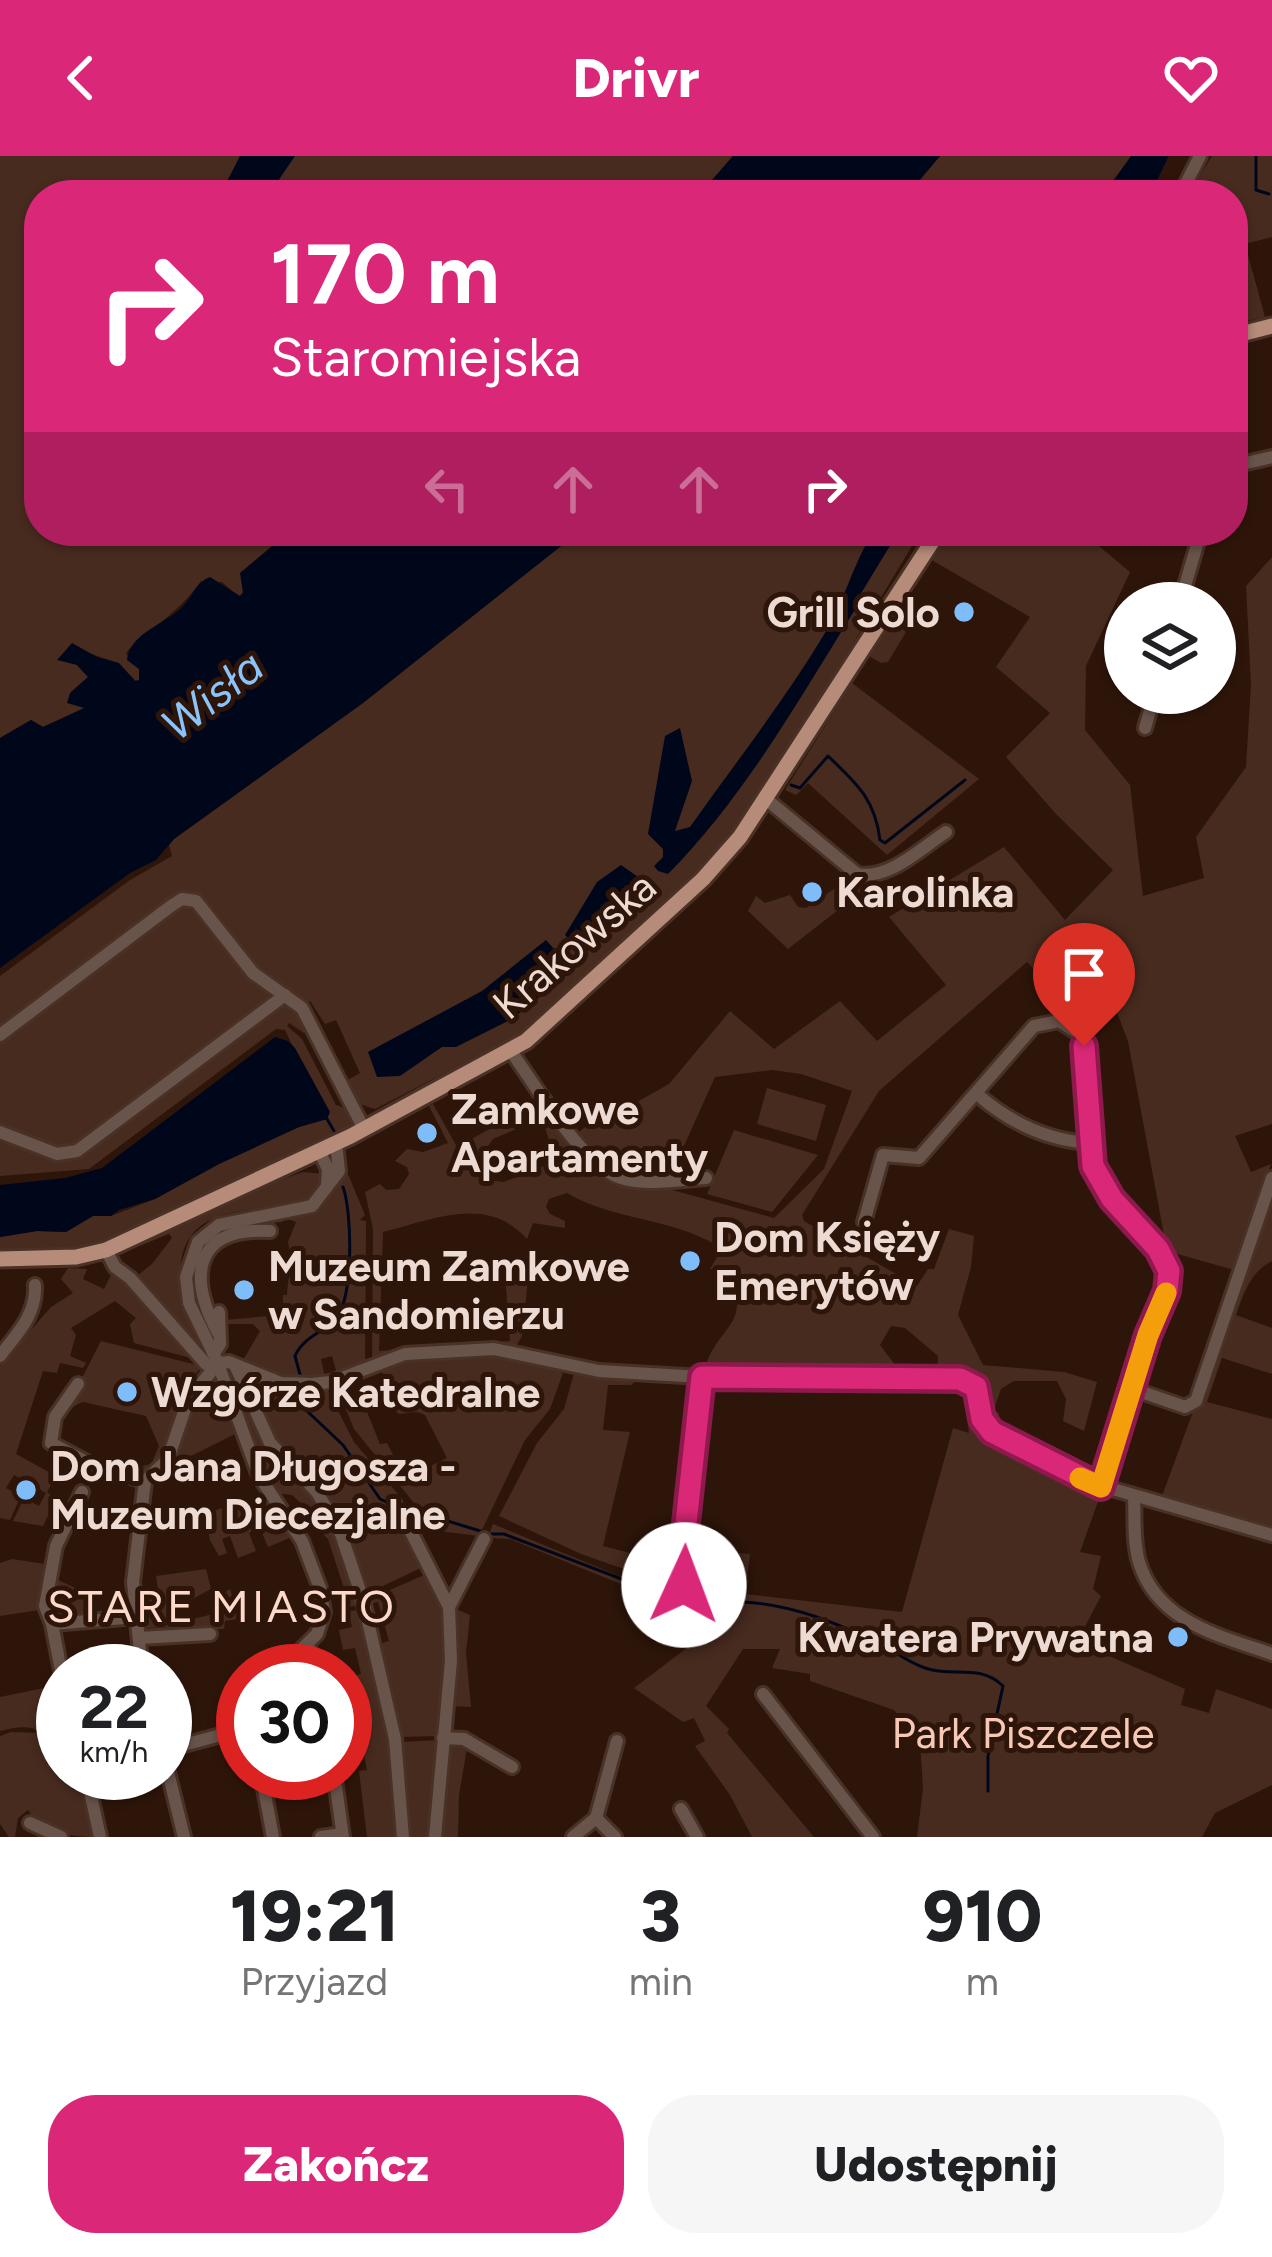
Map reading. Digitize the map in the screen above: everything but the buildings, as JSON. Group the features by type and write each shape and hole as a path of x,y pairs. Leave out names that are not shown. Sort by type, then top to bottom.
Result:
{"main road":[{"name":"Krakowska","path":"0,1259 76,1257 106,1250 364,1129 510,1050 556,1017 703,879 740,837 928,546"}],"street":[{"path":"1186,582 1197,546"},
{"path":"1144,728 1148,714"},
{"path":"766,799 865,876 886,871 946,832"},
{"path":"0,1034 182,899 196,901 253,973 308,1017 364,1129"},
{"path":"0,1132 57,1154 76,1150 285,995"},
{"path":"865,1222 880,1159 890,1153 919,1158 1027,1031 1044,1022 1066,1023 1079,1034 1086,1052 1093,1166 1104,1189 1158,1249 1169,1271 1167,1291 1148,1335 1101,1487"},
{"path":"510,1050 588,1155 606,1171 635,1180 706,1178"},
{"path":"977,1094 1005,1116 1045,1136 1089,1143"},
{"path":"308,1644 324,1612 316,1572 287,1514 259,1476 186,1290 198,1242 218,1225 308,1208 325,1193 339,1171 336,1143"},
{"path":"319,1151 329,1174 325,1193"},
{"path":"1133,1389 1185,1407 1196,1401 1272,1178"},
{"path":"218,1334 199,1286 205,1255 232,1232 270,1231"},
{"path":"106,1250 115,1267 212,1360 269,1380 304,1384 339,1379 396,1356 494,1349 599,1371 702,1377 952,1378 976,1387 982,1419 992,1432 1101,1487 1272,1534"},
{"path":"0,1356 29,1318 35,1285"},
{"path":"140,1644 133,1582 145,1480 168,1459 188,1400 219,1347 219,1312"},
{"path":"236,1365 270,1443 317,1492 341,1534 363,1600 395,1739 403,1837"},
{"path":"687,1596 681,1569 702,1377"},
{"path":"78,1384 56,1418 52,1443 94,1466 145,1480"},
{"path":"56,1644 45,1606 56,1546 82,1492"},
{"path":"1134,1497 1139,1561 1161,1601 1201,1630 1272,1654"},
{"path":"411,1532 449,1607 451,1661 435,1837"},
{"path":"449,1607 484,1539"},
{"path":"52,1624 136,1618"},
{"path":"139,1638 210,1634"},
{"path":"763,1694 873,1837"},
{"path":"443,1738 464,1738 512,1767"},
{"path":"573,1837 596,1818 616,1742"},
{"path":"92,1800 100,1837"},
{"path":"175,1800 184,1837"},
{"path":"264,1800 268,1836"},
{"path":"321,1837 342,1835 337,1800"},
{"path":"681,1810 697,1837"},
{"path":"596,1818 616,1837"},
{"path":"30,1823 61,1837"}],"green space":[{"path":"0,156 733,156 712,180 24,180 24,546 278,546 239,597 222,582 201,581 176,610 128,650 140,680 118,663 89,653 77,665 88,677 70,693 88,707 43,727 31,720 0,738"},
{"path":"940,156 1169,156 1157,180 920,180"},
{"path":"1212,156 1272,156 1272,237 1248,243 1248,180 1197,180"},
{"path":"1248,255 1265,317 1248,321"},
{"path":"561,546 912,546 739,824 696,873 547,1013 515,1037 375,1109 353,1102 346,1081 360,1073 336,1020 325,1024 310,1001 297,1011 309,1031 287,1026 302,1039 336,1105 347,1109 356,1125 97,1246 0,1253 0,1237 66,1232 93,1216 111,1216 299,1127 327,1119 285,1030 276,1029 89,1169 0,1176 0,976 130,880 172,856 169,845 174,839 363,703"},
{"path":"942,546 1099,546 1130,572 1125,582 1104,582 1104,628 1086,666 1085,730 1130,785 1143,896 1204,878 1196,837 1246,767 1251,685 1246,586 1272,557 1272,1124 1235,1136 1251,1172 1271,1164 1234,1270 1167,1251 1128,1041 1109,992 1044,979 1027,962 879,1091 802,1215 804,1221 917,1286 928,1269 934,1269 949,1229 974,1236 958,1315 983,1365 1064,1372 1097,1382 1084,1431 1063,1421 1066,1399 1057,1381 1014,1381 1001,1389 994,1409 998,1423 991,1426 975,1389 937,1375 938,1356 905,1328 891,1326 880,1345 902,1374 704,1373 737,1304 726,1271 710,1269 719,1254 716,1245 567,1193 549,1199 546,1207 565,1221 565,1228 533,1223 527,1239 495,1217 477,1214 440,1217 383,1232 379,1351 510,1341 505,1275 528,1279 522,1336 516,1346 372,1362 373,1229 365,1192 380,1184 386,1190 399,1189 409,1174 407,1167 395,1161 407,1149 423,1152 448,1143 429,1106 433,1104 457,1147 540,1101 574,1136 614,1104 619,1112 669,1084 730,1011 774,1049 840,1001 877,1041 946,985 889,917 1004,847 1065,920 1113,870 1006,757 1050,713 996,667 1030,617 930,559","holes":["772,1070 852,1091 824,1169 774,1218 665,1188 715,1077","535,1121 545,1128 556,1161 504,1182 487,1180 480,1157 493,1139"]},
{"path":"899,605 915,617 888,662 881,663 869,652"},
{"path":"852,683 979,779 887,855 808,783 796,795 785,790"},
{"path":"838,865 865,889 788,949 748,911 756,896 765,903 790,895 798,907 806,908 847,880"},
{"path":"767,1088 826,1105 816,1141 757,1124"},
{"path":"734,1130 818,1155 772,1212 707,1194"},
{"path":"345,1167 365,1215 360,1220 366,1221 365,1365 337,1374 332,1356 321,1359 325,1377 302,1378 273,1374 242,1362 260,1331 253,1324 227,1324 226,1320 279,1315 279,1319 288,1319 283,1295 287,1295 290,1269 288,1242 296,1222 285,1218 282,1222 250,1222 219,1231 203,1246 192,1276 193,1265 198,1250 208,1237 224,1227 234,1223 311,1213 325,1202"},
{"path":"303,1172 324,1174 308,1200 223,1215 202,1225 189,1239 181,1275 190,1316 206,1353 202,1353 132,1280 152,1264 172,1238 169,1234 115,1256 262,1186"},
{"path":"1272,1197 1272,1261 1253,1277 1236,1315 1272,1328 1272,1374 1222,1358 1207,1402 1272,1419 1272,1528 1162,1496"},
{"path":"68,1268 87,1269 83,1279 104,1289 117,1271 196,1355 191,1358 134,1343 130,1324 136,1318 115,1301 71,1328 76,1335 70,1356 86,1363 83,1368 60,1363 57,1373 43,1371 16,1454 56,1476 47,1492 51,1509 43,1526 13,1521 24,1498 39,1506 46,1493 14,1475 6,1488 21,1496 10,1520 0,1518 0,1366 51,1307 73,1293 61,1279"},
{"path":"193,1290 213,1332 216,1344 199,1315"},
{"path":"101,1341 201,1366 182,1397 157,1463 153,1460 159,1446 146,1416 83,1402 68,1412 61,1435 61,1441 81,1454 66,1450 57,1438 61,1419"},
{"path":"509,1356 563,1373 550,1409 525,1440 479,1536 415,1528 414,1503 354,1429 336,1385 340,1383 363,1402 380,1444 387,1443 405,1478 447,1458 425,1415 399,1414 381,1398 390,1391 381,1369 416,1360"},
{"path":"228,1367 265,1446 319,1502 333,1528 358,1605 350,1607 328,1539 321,1532 324,1524 292,1495 276,1493 269,1481 238,1412"},
{"path":"574,1373 641,1377 631,1385 608,1385 603,1430 630,1432 603,1546 677,1565 681,1589 581,1554 499,1516 537,1443 564,1409"},
{"path":"246,1374 280,1388 326,1387 354,1442 403,1500 406,1527 425,1566 366,1594 334,1503 270,1433"},
{"path":"202,1386 206,1404 222,1395 235,1434 181,1461 172,1460 190,1405"},
{"name":"Park Piszczele","path":"971,1394 991,1442 1100,1496 1080,1552 1101,1556 1093,1589 1101,1596 1077,1642 1185,1689 1181,1705 1209,1713 1216,1689 1272,1709 1272,1785 1215,1813 1202,1837 917,1837 923,1788 920,1741 894,1710 810,1681 810,1674 772,1668 780,1649 743,1649 706,1706 814,1837 752,1837 730,1795 695,1746 705,1741 694,1718 683,1722 634,1688 700,1638 703,1625 684,1574 686,1549 750,1554 745,1594 902,1612 953,1428 969,1433 966,1407"},
{"path":"262,1494 292,1537 268,1547 259,1526 249,1533 256,1551 238,1558 230,1536 222,1539 227,1553 219,1556 205,1514"},
{"path":"493,1524 686,1600 689,1607 655,1598 510,1539 486,1542"},
{"path":"12,1559 45,1564 39,1610 0,1616 0,1563"},
{"path":"206,1569 211,1589 181,1605 176,1627 143,1628 138,1588 158,1589 156,1576"},
{"path":"429,1573 446,1608 448,1638 439,1736 401,1737 379,1644 389,1641 378,1602 370,1604 369,1599"},
{"path":"56,1579 88,1594 85,1618 49,1611"},
{"path":"230,1589 239,1619 225,1621 224,1629 183,1630 185,1621 213,1614 218,1597"},
{"path":"453,1608 470,1615 466,1653 471,1707 449,1706"},
{"path":"360,1609 368,1644 342,1644 339,1630 352,1627 348,1612"},
{"path":"372,1659 390,1735 398,1837 367,1837 363,1800 372,1800"},
{"path":"36,1690 36,1730 0,1731 0,1697"},
{"path":"36,1733 36,1800 84,1800 94,1837 57,1831 28,1810 18,1818 15,1837 9,1837 0,1824 0,1736"},
{"path":"439,1740 431,1837 408,1837 401,1742"},
{"path":"446,1741 468,1742 458,1837 439,1837"}],"water":[{"path":"240,156 295,156 279,180 228,180"},
{"path":"733,156 940,156 920,180 712,180"},
{"path":"1131,156 1169,156 1157,180 1114,180"},
{"name":"Wisła","path":"272,546 561,546 363,703 174,839 156,860 130,873 0,968 0,738 31,720 43,727 84,708 67,703 70,693 88,677 77,665 57,660 72,643 119,663 139,680 139,669 127,660 135,642 176,612 210,577 240,596 240,573"},
{"path":"866,546 890,546 856,608 746,780 668,874 658,871 654,866 663,857 663,849 648,834 665,736 680,728 692,781 675,831 690,827 793,683 832,620"},
{"path":"621,865 651,886 650,892 580,951 565,935 597,882"},
{"path":"546,940 573,970 512,1019 456,1047 442,1047 400,1076 377,1077 368,1052 482,991"},
{"path":"275,1037 295,1048 330,1112 327,1119 299,1127 111,1216 93,1216 66,1232 0,1237 0,1185 65,1178 102,1168"}],"waterway":[{"path":"1256,156 1256,190 1269,194"},
{"path":"791,785 800,788 828,756 863,793 885,843 965,780"},
{"path":"327,1119 334,1131"},
{"path":"302,1382 295,1356 336,1318 346,1292 349,1233 343,1187"},
{"path":"304,1391 302,1403 307,1411 343,1445 380,1499 396,1506"},
{"path":"425,1514 504,1534 687,1604"},
{"path":"695,1605 732,1601"},
{"path":"742,1602 815,1616 925,1668 994,1679 1003,1686 988,1756 988,1791"}],"slow traffic":[{"path":"1080,1478 1101,1487 1148,1335 1166,1293"}],"place":[{"name":"Grill Solo","path":"964,612"},
{"name":"Karolinka","path":"812,892"},
{"name":"Zamkowe Apartamenty","path":"427,1133"},
{"name":"Dom Księży Emerytów","path":"690,1261"},
{"name":"Muzeum Zamkowe w Sandomierzu","path":"244,1290"},
{"name":"Wzgórze Katedralne","path":"127,1392"},
{"name":"Dom Jana Długosza - Muzeum Diecezjalne","path":"26,1490"},
{"name":"Kwatera Prywatna","path":"1178,1637"}],"district":[{"name":"STARE MIASTO","path":"222,1606"}],"route":[{"path":"684,1585 681,1569 702,1377 960,1379 976,1387 982,1419 992,1432 1101,1487 1148,1335 1167,1291 1169,1271 1158,1249 1104,1189 1093,1166 1084,1046"}]}
